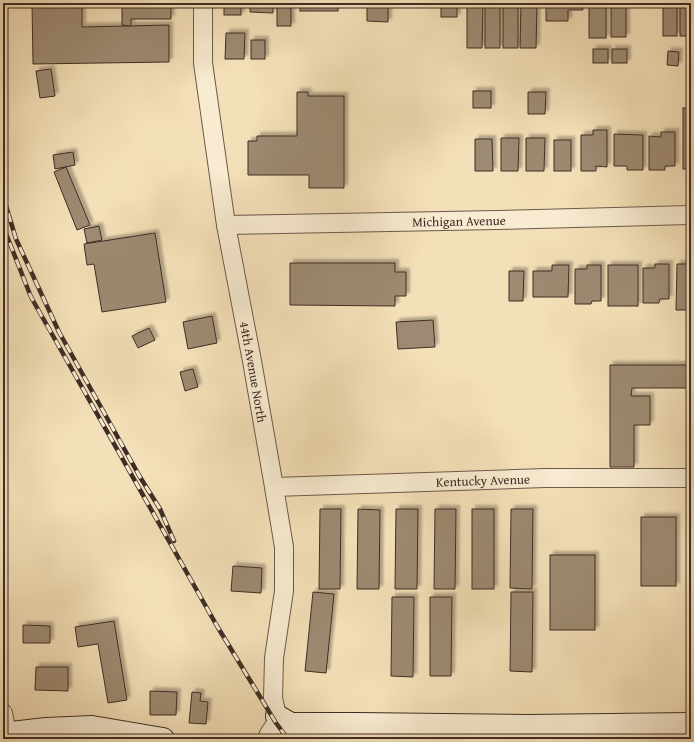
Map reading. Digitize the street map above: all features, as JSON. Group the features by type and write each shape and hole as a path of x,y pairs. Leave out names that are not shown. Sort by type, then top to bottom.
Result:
{"street":[{"name":"44th Avenue North","path":"203,3 202,64 226,225 252,361 284,547 284,591 274,658 273,698 277,716"},
{"name":"Michigan Avenue","path":"226,225 691,215"},
{"name":"Kentucky Avenue","path":"274,487 545,478 691,478"},
{"path":"267,739 276,723 277,716 291,724 528,726 691,724"},
{"path":"5,730 92,727 163,739"}],"building":[{"path":"32,3 82,3 82,27 169,25 169,62 33,64"},
{"path":"122,3 171,3 171,19 131,19 131,26 122,25"},
{"path":"224,3 241,3 241,15 224,15"},
{"path":"250,3 273,3 273,13 250,12"},
{"path":"277,3 291,3 291,26 277,26"},
{"path":"300,3 338,3 338,11 300,11"},
{"path":"367,3 388,3 388,22 367,21"},
{"path":"441,3 457,3 457,17 441,17"},
{"path":"467,3 483,3 482,48 467,48"},
{"path":"485,3 500,3 500,48 485,48"},
{"path":"503,3 518,3 518,48 503,48"},
{"path":"521,3 537,3 536,48 520,48"},
{"path":"546,3 583,3 583,10 568,10 568,21 546,21"},
{"path":"589,3 606,3 606,38 589,38"},
{"path":"611,3 626,3 626,37 611,37"},
{"path":"663,3 677,3 677,36 663,36"},
{"path":"680,3 691,3 691,36 680,36"},
{"path":"226,33 245,33 244,59 225,59"},
{"path":"251,40 265,40 265,59 251,59"},
{"path":"593,49 608,49 608,63 593,63"},
{"path":"612,49 627,49 627,63 612,63"},
{"path":"668,51 679,52 678,66 667,65"},
{"path":"51,69 55,96 40,98 36,71"},
{"path":"473,91 491,91 491,108 473,108"},
{"path":"297,92 308,92 308,96 344,96 344,188 309,188 309,175 248,175 248,141 257,141 257,136 297,136"},
{"path":"528,92 546,92 545,114 528,114"},
{"path":"683,108 691,108 691,169 683,169"},
{"path":"593,130 607,130 607,167 596,166 596,171 581,171 581,135 593,135"},
{"path":"661,132 675,132 675,166 665,166 665,170 649,170 649,136 661,137"},
{"path":"614,134 643,135 643,170 627,170 627,166 614,166"},
{"path":"501,138 519,138 518,171 501,171"},
{"path":"526,138 545,138 544,171 526,171"},
{"path":"475,139 492,139 493,171 475,171"},
{"path":"554,140 571,140 571,171 554,171"},
{"path":"73,152 75,165 55,169 53,155"},
{"path":"66,167 90,225 77,230 54,172"},
{"path":"99,226 102,240 87,243 84,229"},
{"path":"155,233 166,302 102,312 94,264 87,265 84,244"},
{"path":"290,263 395,263 395,272 406,272 406,296 395,296 395,306 290,305"},
{"path":"655,264 669,264 669,299 660,299 659,303 643,303 643,268 655,268"},
{"path":"677,264 691,264 691,310 676,310"},
{"path":"552,265 569,265 568,297 533,297 533,271 552,271"},
{"path":"587,265 601,265 601,301 592,301 591,304 575,304 575,269 587,269"},
{"path":"608,265 638,265 638,306 608,306"},
{"path":"509,271 524,271 523,301 509,301"},
{"path":"212,316 217,343 188,349 183,322"},
{"path":"433,320 435,347 398,349 396,322"},
{"path":"149,328 155,340 138,348 132,336"},
{"path":"610,365 691,365 691,388 632,388 631,396 650,396 650,425 634,425 634,467 610,467"},
{"path":"193,369 198,387 185,391 180,372"},
{"path":"320,509 341,509 340,589 319,589"},
{"path":"358,509 380,510 379,589 357,589"},
{"path":"396,509 418,509 417,589 395,589"},
{"path":"435,509 456,509 455,589 434,589"},
{"path":"472,509 494,509 494,589 472,589"},
{"path":"511,509 533,509 532,589 510,588"},
{"path":"641,517 676,517 676,586 641,586"},
{"path":"550,555 595,555 595,630 550,630"},
{"path":"233,566 262,568 261,593 231,591"},
{"path":"313,592 334,594 326,673 305,671"},
{"path":"511,592 533,592 532,672 510,671"},
{"path":"392,597 414,597 413,677 391,676"},
{"path":"430,597 452,597 451,676 430,676"},
{"path":"114,621 127,700 108,703 98,644 78,647 75,627"},
{"path":"23,625 50,626 50,643 23,643"},
{"path":"36,667 68,667 68,691 35,690"},
{"path":"150,691 177,692 176,715 150,715"},
{"path":"192,692 201,693 200,701 208,702 206,724 189,723"}],"railway":[{"path":"3,196 16,239 59,332 140,477 160,509 174,541"},
{"path":"3,226 31,297 217,626 276,723 288,739"}]}
